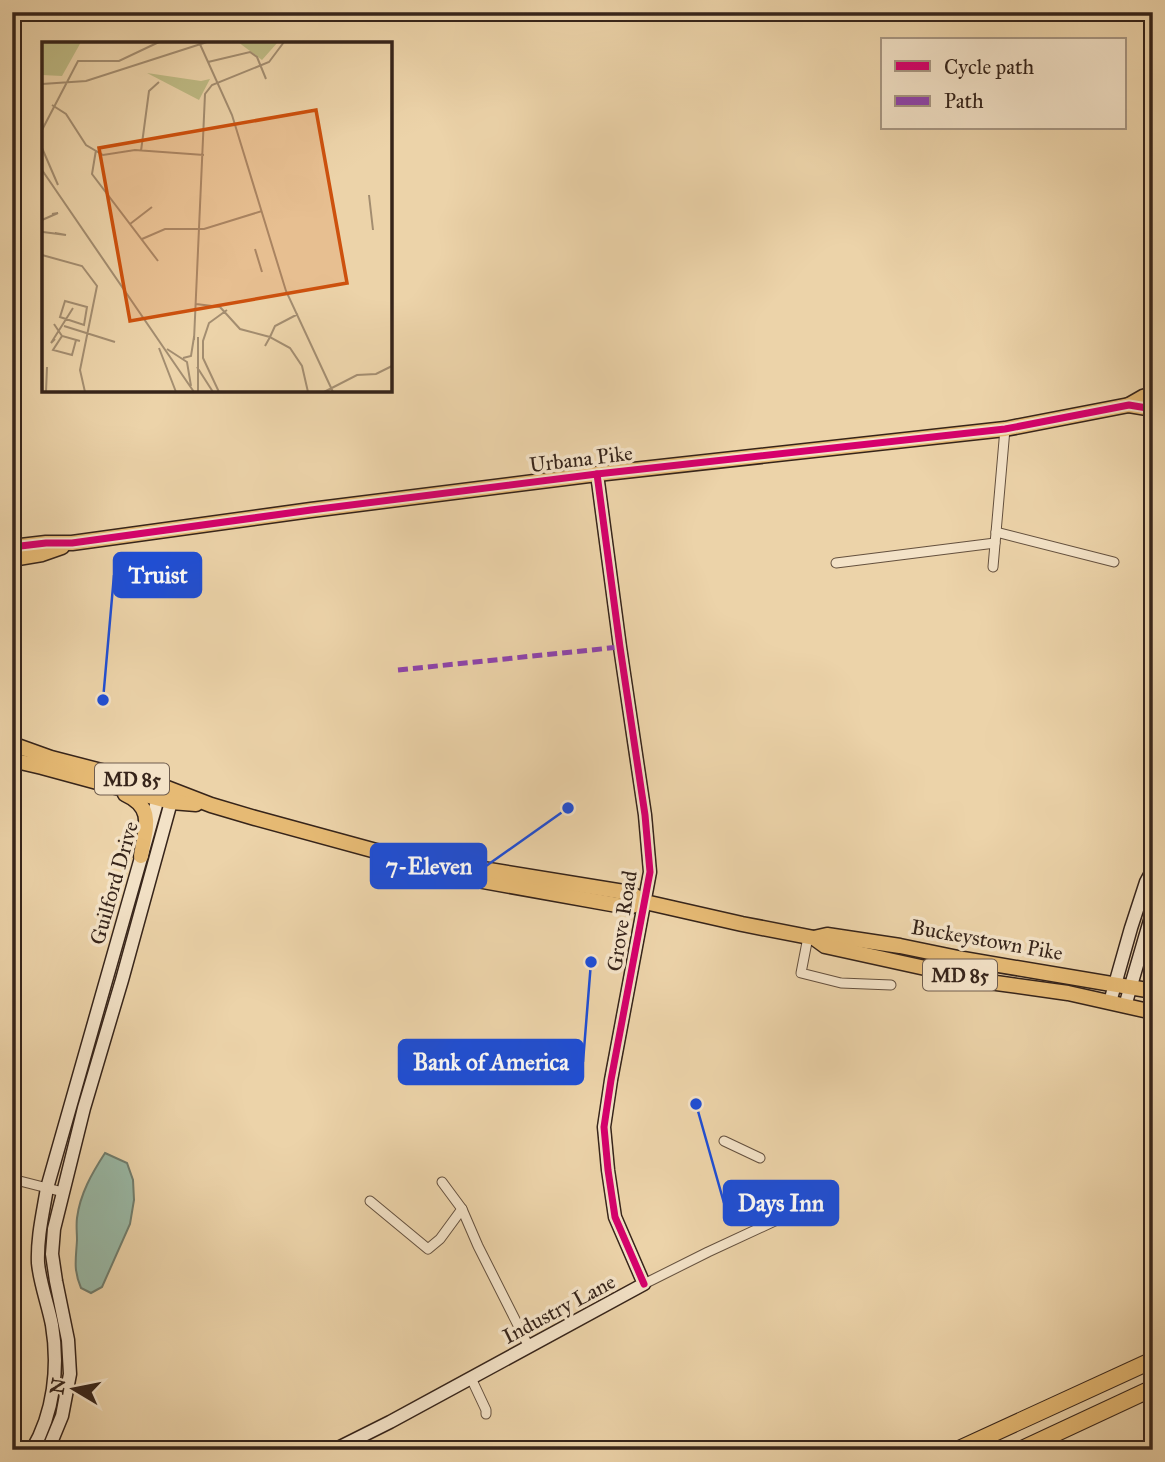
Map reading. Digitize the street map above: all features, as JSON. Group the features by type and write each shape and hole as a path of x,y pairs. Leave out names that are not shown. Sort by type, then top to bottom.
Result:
{"highway":[{"path":"957,1450 1153,1360"},
{"path":"1020,1450 1153,1388"}],"main road":[{"name":"Urbana Pike","path":"12,547 72,543 597,474 1005,429 1129,405 1153,394"},
{"name":"Urbana Pike","path":"1129,405 1153,407"},
{"name":"Grove Road","path":"597,474 645,814 650,872 604,1127 615,1217 644,1284"},
{"name":"Urbana Pike","path":"12,559 41,554 72,543"},
{"name":"Buckeystown Pike","path":"12,744 165,796"},
{"name":"Buckeystown Pike","path":"12,760 98,782 211,805 442,869 458,865 631,893 645,902 811,937 827,935 900,946 1153,991"},
{"path":"98,782 134,798 145,810 146,826 141,856"},
{"name":"Guilford Drive","path":"32,1450 51,1404 55,1370 52,1325 38,1266 40,1229 47,1188 141,856 165,796"},
{"name":"Guilford Drive","path":"48,1450 62,1416 70,1374 68,1340 52,1254 54,1229 84,1108 122,980 165,796"},
{"path":"1110,1002 1146,882 1153,869"},
{"path":"1125,1006 1153,910"},
{"name":"Buckeystown Pike","path":"811,937 825,946 989,982 1068,993 1153,1012"},
{"name":"Industry Lane","path":"334,1450 644,1284"}],"street":[{"path":"993,567 1005,429"},
{"path":"996,532 1114,562"},
{"path":"836,563 995,543"},
{"path":"811,937 801,973 841,982 891,985"},
{"path":"724,1141 760,1158"},
{"path":"12,1179 63,1192"},
{"path":"442,1182 462,1209 478,1247 529,1347"},
{"path":"370,1201 428,1248 440,1239 462,1209"},
{"name":"Industry Lane","path":"644,1284 805,1207"},
{"path":"471,1378 486,1414"}],"shaded area":[{"path":"105,1153 127,1163 133,1180 134,1200 130,1224 102,1287 91,1293 81,1288 77,1275 77,1221 84,1192"}],"marked path":[{"path":"398,670 620,647"}],"cycle path":[{"path":"12,547 72,543 597,474 1005,429 1129,405 1147,408 1153,406"},
{"path":"597,474 645,815 650,872 604,1127 615,1217 644,1284"}],"place":[{"name":"Truist","path":"103,700"},
{"name":"7-Eleven","path":"568,808"},
{"name":"Bank of America","path":"591,962"},
{"name":"Days Inn","path":"696,1104"}]}
